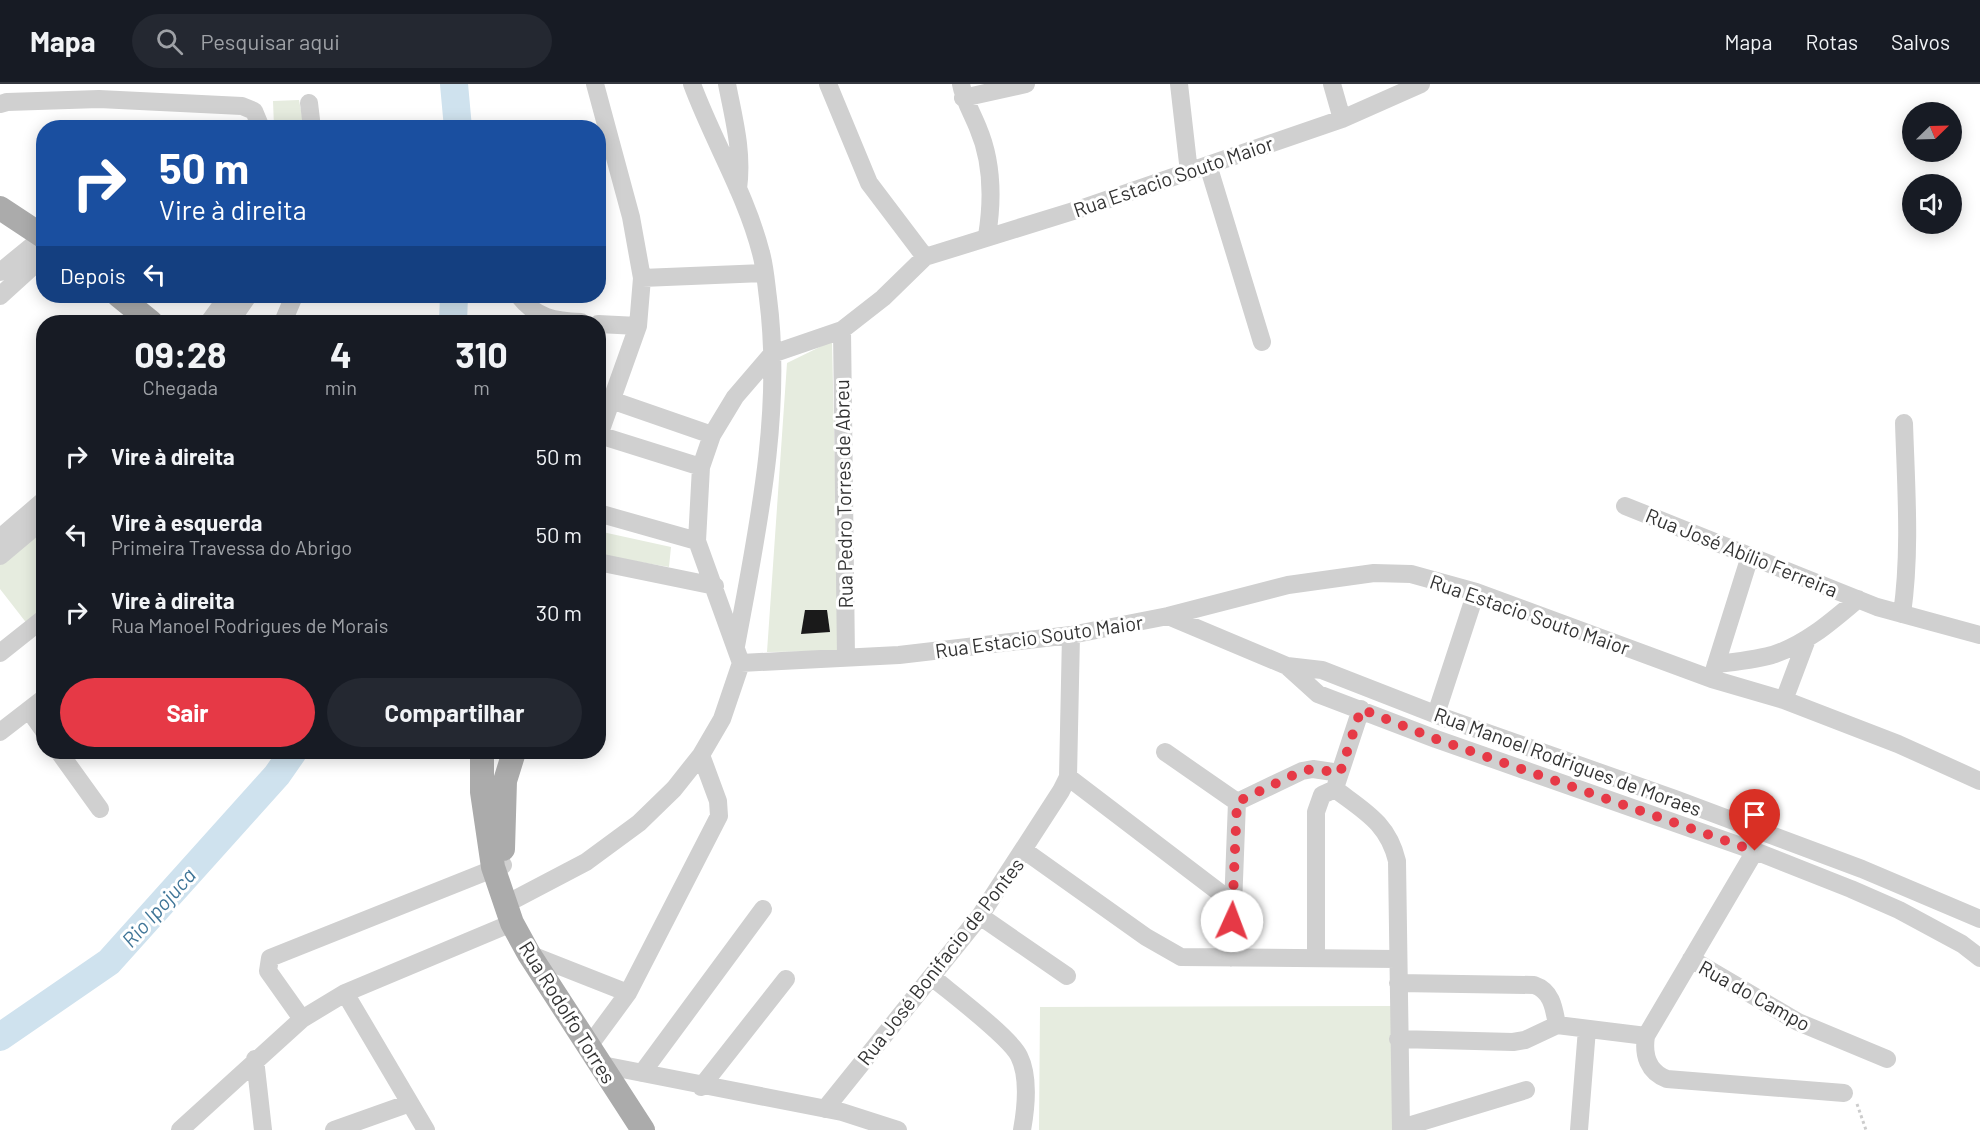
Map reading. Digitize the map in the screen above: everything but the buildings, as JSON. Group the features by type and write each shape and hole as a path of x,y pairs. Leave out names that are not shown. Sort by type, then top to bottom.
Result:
{"main road":[{"path":"0,208 36,238"},
{"path":"134,303 145,315"},
{"path":"482,759 482,792 507,906"},
{"path":"498,866 505,781 512,759"},
{"name":"Rua Rodolfo Torres","path":"507,906 530,954 644,1130"}],"street":[{"path":"595,84 605,120"},
{"path":"180,1130 255,1059 302,1019 345,993 586,862 639,823 674,789 701,755 722,719 738,656 760,507 772,397 772,354 761,253 738,190 692,84"},
{"path":"727,84 739,140 741,168 738,190"},
{"path":"828,84 869,183 926,257"},
{"path":"987,236 992,200 991,180 979,129 962,91 1026,84"},
{"path":"1179,84 1188,172"},
{"path":"1332,84 1342,119"},
{"name":"Rua Estacio Souto Maior","path":"772,354 842,330 883,298 926,257 1188,172 1342,119 1421,84"},
{"path":"0,104 53,92 98,91 242,106 258,119"},
{"path":"309,103 311,120"},
{"path":"606,125 628,206 642,278 638,326 606,415"},
{"path":"1208,165 1262,342"},
{"path":"0,272 36,249"},
{"path":"0,296 36,252"},
{"path":"642,278 764,273"},
{"path":"526,303 538,315"},
{"path":"606,324 638,326"},
{"name":"Rua Pedro Torres de Abreu","path":"842,330 846,658"},
{"path":"738,656 715,586 697,541 697,501 701,467 712,435 735,397 772,354"},
{"path":"611,400 712,435"},
{"path":"1902,614 1906,588 1907,520 1904,423"},
{"path":"606,438 701,467"},
{"name":"Rua José Abílio Ferreira","path":"1625,506 1858,599 1902,614 1980,635"},
{"path":"0,538 36,507"},
{"path":"606,515 697,541"},
{"path":"0,556 36,526"},
{"path":"1714,671 1750,556"},
{"path":"606,564 715,586"},
{"name":"Rua Estacio Souto Maior","path":"738,656 846,658 899,655 1071,635 1168,616 1288,585 1374,573 1411,574 1476,592 1714,671 1898,744 1980,781"},
{"path":"1436,739 1440,716 1476,592"},
{"path":"1714,671 1773,655 1807,639 1858,599"},
{"path":"1168,616 1287,666 1318,694 1436,739 1755,851 1899,910 1962,944 1980,958"},
{"path":"0,653 36,626"},
{"name":"Rua José Bonifacio de Pontes","path":"825,1108 980,916 1025,851 1068,777 1071,635"},
{"path":"1784,700 1807,639"},
{"name":"Rua Manoel Rodrigues de Moraes","path":"1287,666 1322,670 1565,762 1675,799 1863,869 1977,918"},
{"path":"0,732 36,704"},
{"path":"1316,958 1316,812 1322,795 1337,781 1361,709"},
{"path":"29,710 36,720"},
{"path":"1165,752 1237,802"},
{"path":"701,755 718,801 719,816 596,1056 642,1073 701,1087 825,1108 898,1130"},
{"path":"64,759 100,809"},
{"path":"1558,782 1565,762"},
{"path":"1237,802 1302,771 1313,769 1337,781 1388,835 1394,848 1396,861 1401,1129 1526,1090"},
{"path":"1068,777 1232,902"},
{"path":"1231,958 1237,802"},
{"path":"1025,851 1161,948 1181,957 1397,959"},
{"path":"1755,851 1645,1042 1652,1070 1667,1079 1844,1093"},
{"path":"302,1019 275,983 267,964 270,958 279,952 498,866"},
{"path":"642,1073 763,909"},
{"path":"980,916 1068,976"},
{"path":"1962,944 1977,918"},
{"path":"530,954 628,993"},
{"name":"Rua do Campo","path":"1691,959 1798,1022 1887,1059"},
{"path":"932,977 1015,1049 1023,1065 1025,1080 1022,1130"},
{"path":"701,1087 786,979"},
{"path":"1398,983 1542,987 1548,995 1557,1025"},
{"path":"345,993 426,1130"},
{"path":"1398,1039 1513,1042 1525,1040 1557,1025 1645,1042"},
{"path":"1579,1130 1587,1029"},
{"path":"255,1059 262,1130"},
{"path":"334,1130 410,1103"}],"path":[{"path":"1844,1093 1851,1096 1862,1111 1866,1130"}],"shaded area":[{"path":"299,100 303,120 274,120 273,101"},
{"path":"832,341 839,651 767,652 787,363"},
{"path":"36,530 36,618 28,625 0,589 0,563"},
{"path":"606,533 671,547 669,567 606,556"},
{"path":"1392,1006 1397,1130 1039,1130 1040,1007"}],"waterway":[{"name":"Rio Ipojuca","path":"454,84 457,120"},
{"name":"Rio Ipojuca","path":"453,315 454,303"},
{"name":"Rio Ipojuca","path":"0,1037 109,962 277,775 288,759"}],"route":[{"path":"1232,921 1237,802 1260,789 1302,771 1313,769 1340,773 1361,709 1436,739 1755,851"}]}
